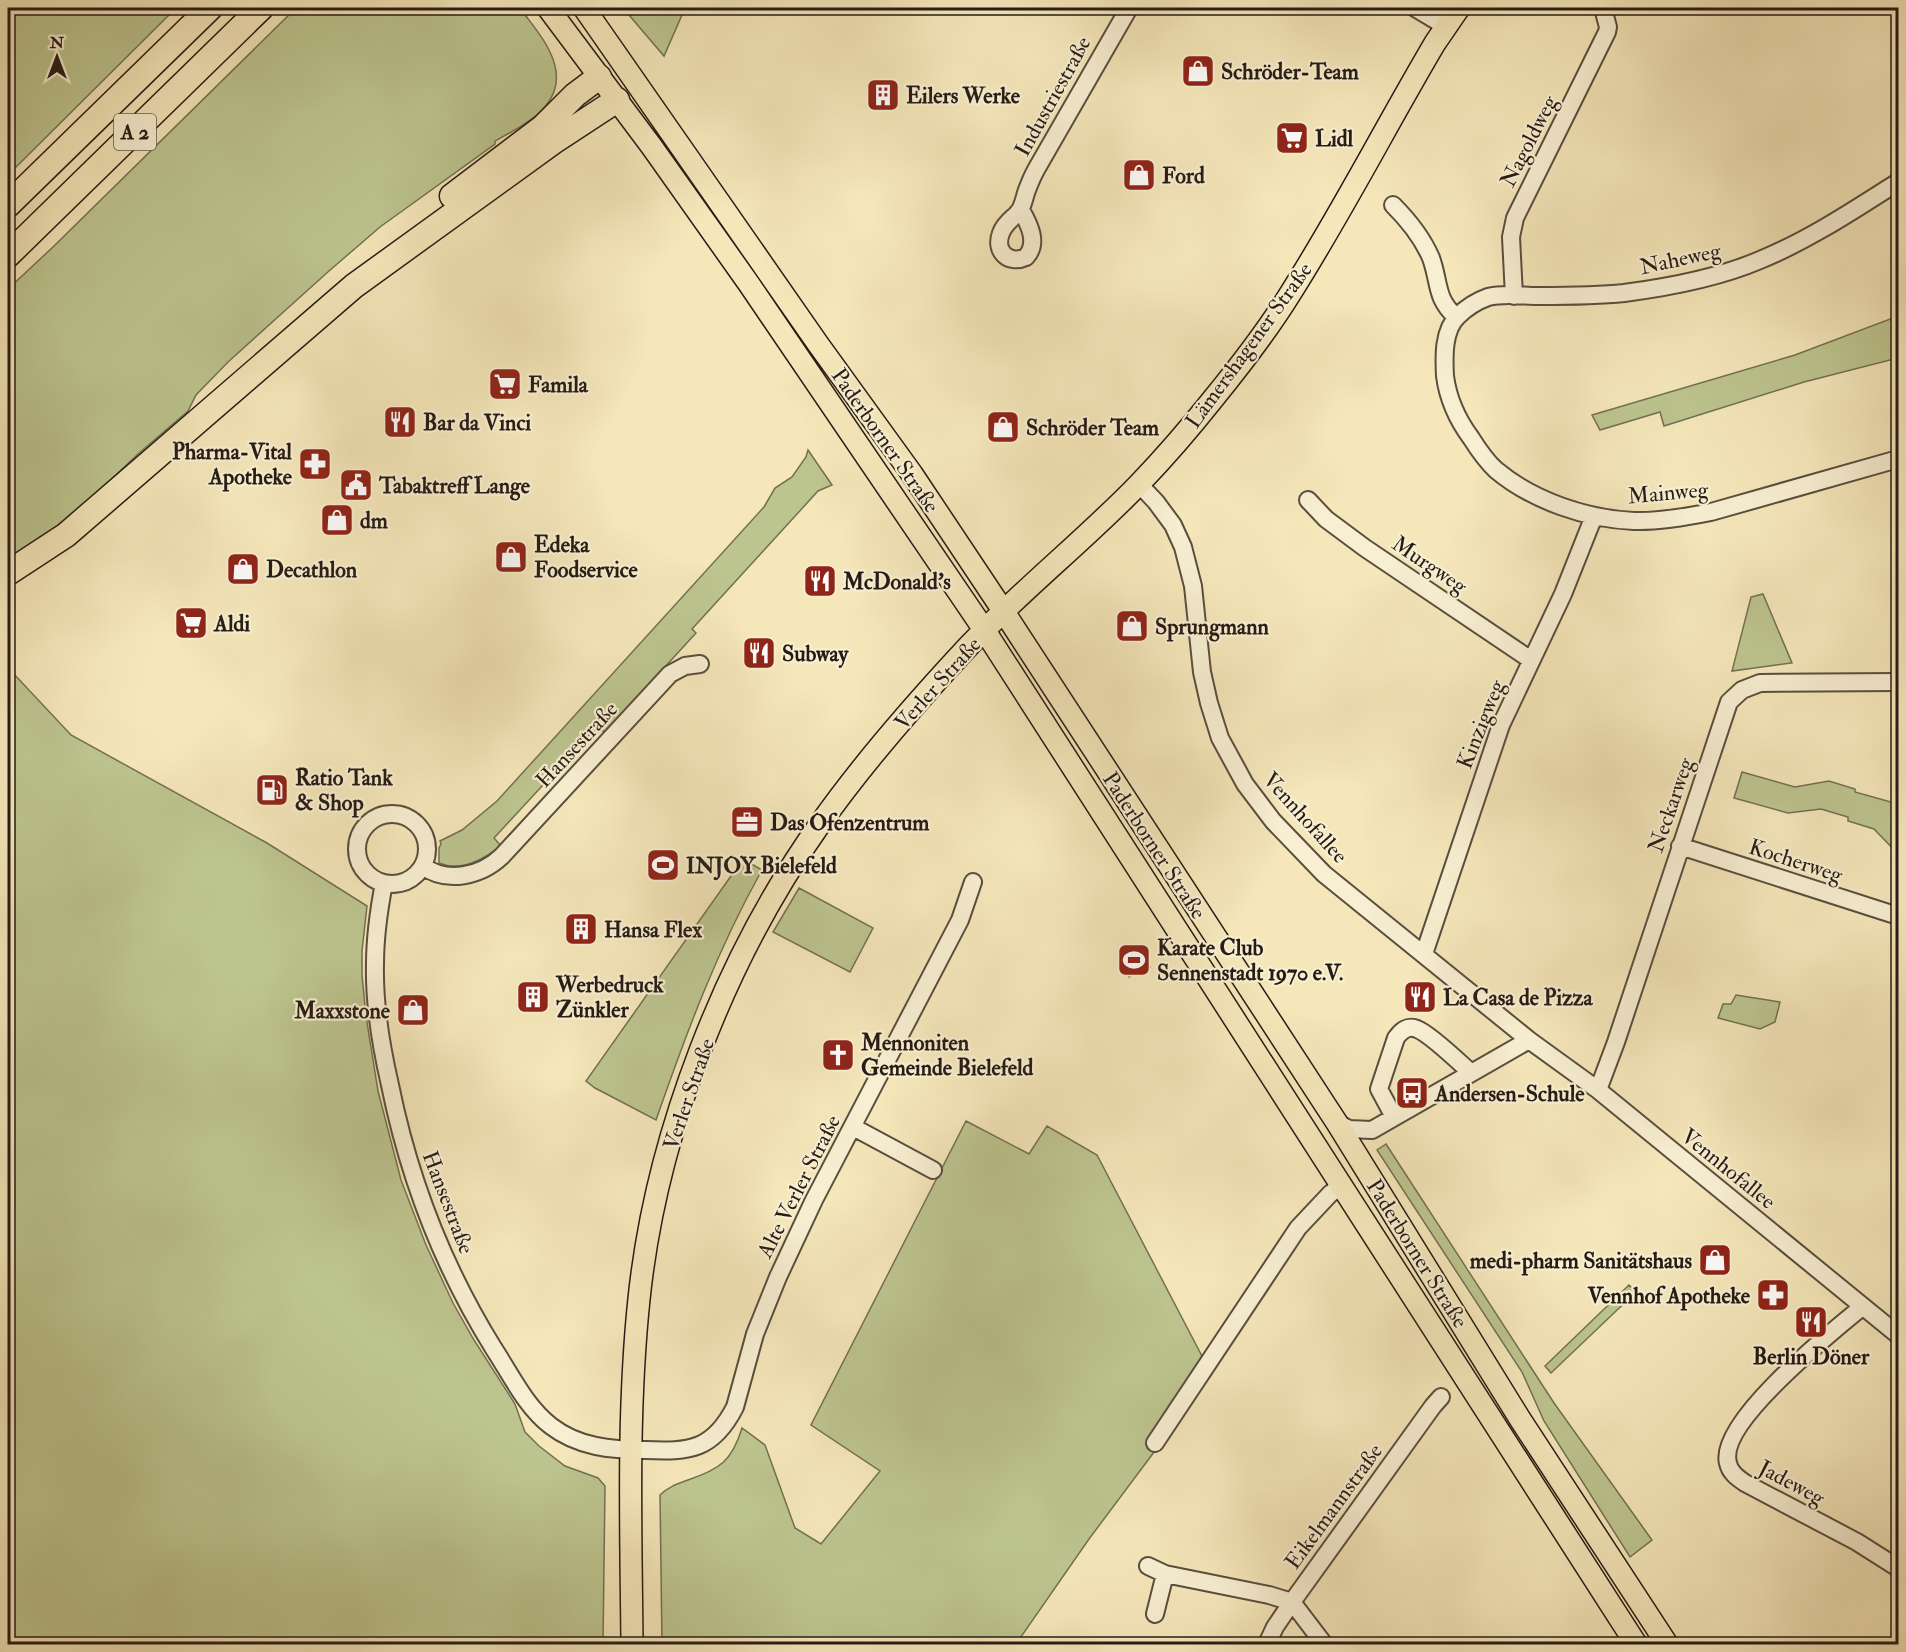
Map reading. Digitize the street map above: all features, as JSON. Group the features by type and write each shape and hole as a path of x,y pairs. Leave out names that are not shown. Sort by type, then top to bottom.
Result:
{"highway":[{"name":"A 2","path":"8,205 210,8"},
{"name":"A 2","path":"8,255 261,8"},
{"path":"184,433 289,325 314,303 355,268 543,127 575,95 599,77"},
{"path":"8,573 18,562 66,535 354,286 553,142 616,100"}],"main road":[{"name":"Paderborner Straße","path":"548,8 798,354 985,631 1636,1644"},
{"name":"Paderborner Straße","path":"584,8 818,344 912,474 1004,612 1337,1123 1520,1419 1667,1644"},
{"name":"Lämershagener Straße","path":"1004,612 1139,484 1213,400 1289,297 1445,26 1459,8"},
{"path":"599,77 621,60"},
{"path":"616,100 639,84"},
{"name":"Verler Straße","path":"633,1644 631,1450 639,1297 654,1213 668,1153 681,1107 703,1045 743,951 820,824 887,739 966,648 1004,612"}],"street":[{"name":"Industriestraße","path":"1021,210 1027,189 1037,168 1129,8"},
{"path":"1415,8 1445,26"},
{"name":"Nagoldweg","path":"1514,296 1511,237 1515,218 1607,32 1604,12"},
{"name":"Naheweg","path":"1456,318 1479,301 1501,295 1572,296 1623,293 1657,288 1727,272 1762,259 1803,238 1899,182"},
{"path":"1393,205 1416,231 1425,246 1432,261 1444,307 1456,318"},
{"name":"Mainweg","path":"1456,318 1446,339 1444,363 1452,407 1465,430 1495,469 1514,483 1547,501 1594,516 1635,521 1693,516 1758,500 1899,459"},
{"name":"Vennhofallee","path":"1139,484 1173,525 1184,547 1193,586 1202,672 1220,738 1245,784 1273,821 1324,874 1529,1040 1598,1089 1899,1335"},
{"name":"Murgweg","path":"1308,500 1326,519 1365,548 1532,660"},
{"name":"Kinzigweg","path":"1424,954 1500,724 1563,594 1594,516"},
{"name":"Hansestraße","path":"423,866 442,876 454,876 484,869 493,864 670,674 684,666 700,664"},
{"name":"Neckarweg","path":"1598,1089 1616,1042 1729,702 1742,690 1760,683 1899,682"},
{"path":"386,814 398,814 409,818 425,835 427,855 423,866 412,878 403,882 384,883 366,872 359,858 357,847 366,825 386,814"},
{"name":"Kocherweg","path":"1680,846 1899,916"},
{"name":"Alte Verler Straße","path":"631,1450 668,1451 692,1448 711,1440 728,1421 735,1407 764,1308 814,1200 960,920 973,882"},
{"name":"Hansestraße","path":"384,883 376,934 375,966 380,1031 405,1152 436,1239 483,1330 541,1417 551,1426 575,1440 594,1446 631,1450"},
{"path":"1394,1117 1379,1089 1400,1032 1411,1028 1417,1029 1446,1050 1470,1072"},
{"path":"1337,1123 1348,1129 1372,1130 1529,1040"},
{"path":"853,1127 933,1170"},
{"name":"Paderborner Straße","path":"1155,1443 1298,1228 1330,1194 1342,1185"},
{"name":"Jadeweg","path":"1862,1307 1809,1350 1767,1392 1736,1432 1728,1449 1727,1462 1731,1472 1745,1484 1866,1547 1899,1568"},
{"name":"Eikelmannstraße","path":"1267,1644 1292,1602 1432,1406 1441,1397"},
{"path":"1148,1566 1165,1574 1269,1595 1292,1602 1324,1644"},
{"path":"1155,1614 1165,1574"}],"green space":[{"path":"8,8 176,8 8,175"},
{"path":"296,8 520,8 549,50 555,67 556,82 553,95 535,116 495,141 495,144 380,227 228,362 196,395 188,411 81,508 43,540 8,559 8,289"},
{"path":"623,8 685,8 664,56"},
{"path":"1898,316 1898,358 1804,382 1664,426 1660,412 1600,430 1592,415 1795,355"},
{"path":"808,450 832,485 818,491 692,629 696,633 606,731 592,732 494,838 501,846 472,863 455,866 439,863 440,841 462,830 497,801 764,507 775,488 792,477 806,457"},
{"path":"1763,594 1792,663 1732,671 1751,597"},
{"path":"8,639 12,672 71,735 267,843 367,906 362,951 366,1016 378,1091 401,1180 426,1245 453,1303 515,1404 525,1432 565,1466 598,1478 605,1486 603,1644 8,1644"},
{"path":"1742,772 1795,787 1829,781 1855,789 1855,792 1898,804 1898,854 1874,829 1848,821 1848,817 1821,809 1788,813 1734,798"},
{"path":"743,859 762,870 703,993 656,1120 586,1081"},
{"path":"799,888 873,928 850,972 773,932"},
{"name":"Karate Club Sennenstadt 1970 e.V.","path":"1135,946 1150,967 1140,974 1137,971 1129,977 1119,963 1127,957 1125,953"},
{"path":"1736,995 1780,1002 1775,1022 1760,1029 1718,1018 1723,1004 1731,1004"},
{"path":"966,1121 1029,1154 1047,1126 1097,1155 1204,1360 1178,1420 1089,1539 1016,1644 662,1644 660,1495 673,1486 717,1467 729,1456 742,1428 765,1445 795,1528 821,1544 880,1471 811,1425"},
{"path":"1386,1144 1554,1403 1652,1540 1630,1557 1544,1421 1522,1372 1377,1150"},
{"path":"1629,1285 1636,1292 1551,1373 1545,1366"}],"place":[{"name":"Schröder-Team","path":"1198,71"},
{"name":"Eilers Werke","path":"883,95"},
{"name":"Lidl","path":"1292,138"},
{"name":"Ford","path":"1139,175"},
{"name":"Famila","path":"505,384"},
{"name":"Bar da Vinci","path":"400,422"},
{"name":"Schröder Team","path":"1003,427"},
{"name":"Pharma-Vital Apotheke","path":"315,464"},
{"name":"Tabaktreff Lange","path":"356,485"},
{"name":"dm","path":"337,520"},
{"name":"Edeka Foodservice","path":"511,557"},
{"name":"Decathlon","path":"243,569"},
{"name":"McDonald's","path":"820,581"},
{"name":"Aldi","path":"191,623"},
{"name":"Sprungmann","path":"1132,626"},
{"name":"Subway","path":"759,653"},
{"name":"Ratio Tank & Shop","path":"272,790"},
{"name":"Das Ofenzentrum","path":"747,822"},
{"name":"INJOY Bielefeld","path":"663,865"},
{"name":"Hansa Flex","path":"581,929"},
{"name":"Karate Club Sennenstadt 1970 e.V.","path":"1134,960"},
{"name":"Werbedruck Zünkler","path":"533,997"},
{"name":"La Casa de Pizza","path":"1420,997"},
{"name":"Maxxstone","path":"413,1010"},
{"name":"Mennoniten Gemeinde Bielefeld","path":"838,1055"},
{"name":"Andersen-Schule","path":"1412,1093"},
{"name":"medi-pharm Sanitätshaus","path":"1715,1260"},
{"name":"Vennhof Apotheke","path":"1773,1295"},
{"name":"Berlin Döner","path":"1811,1322"}]}
